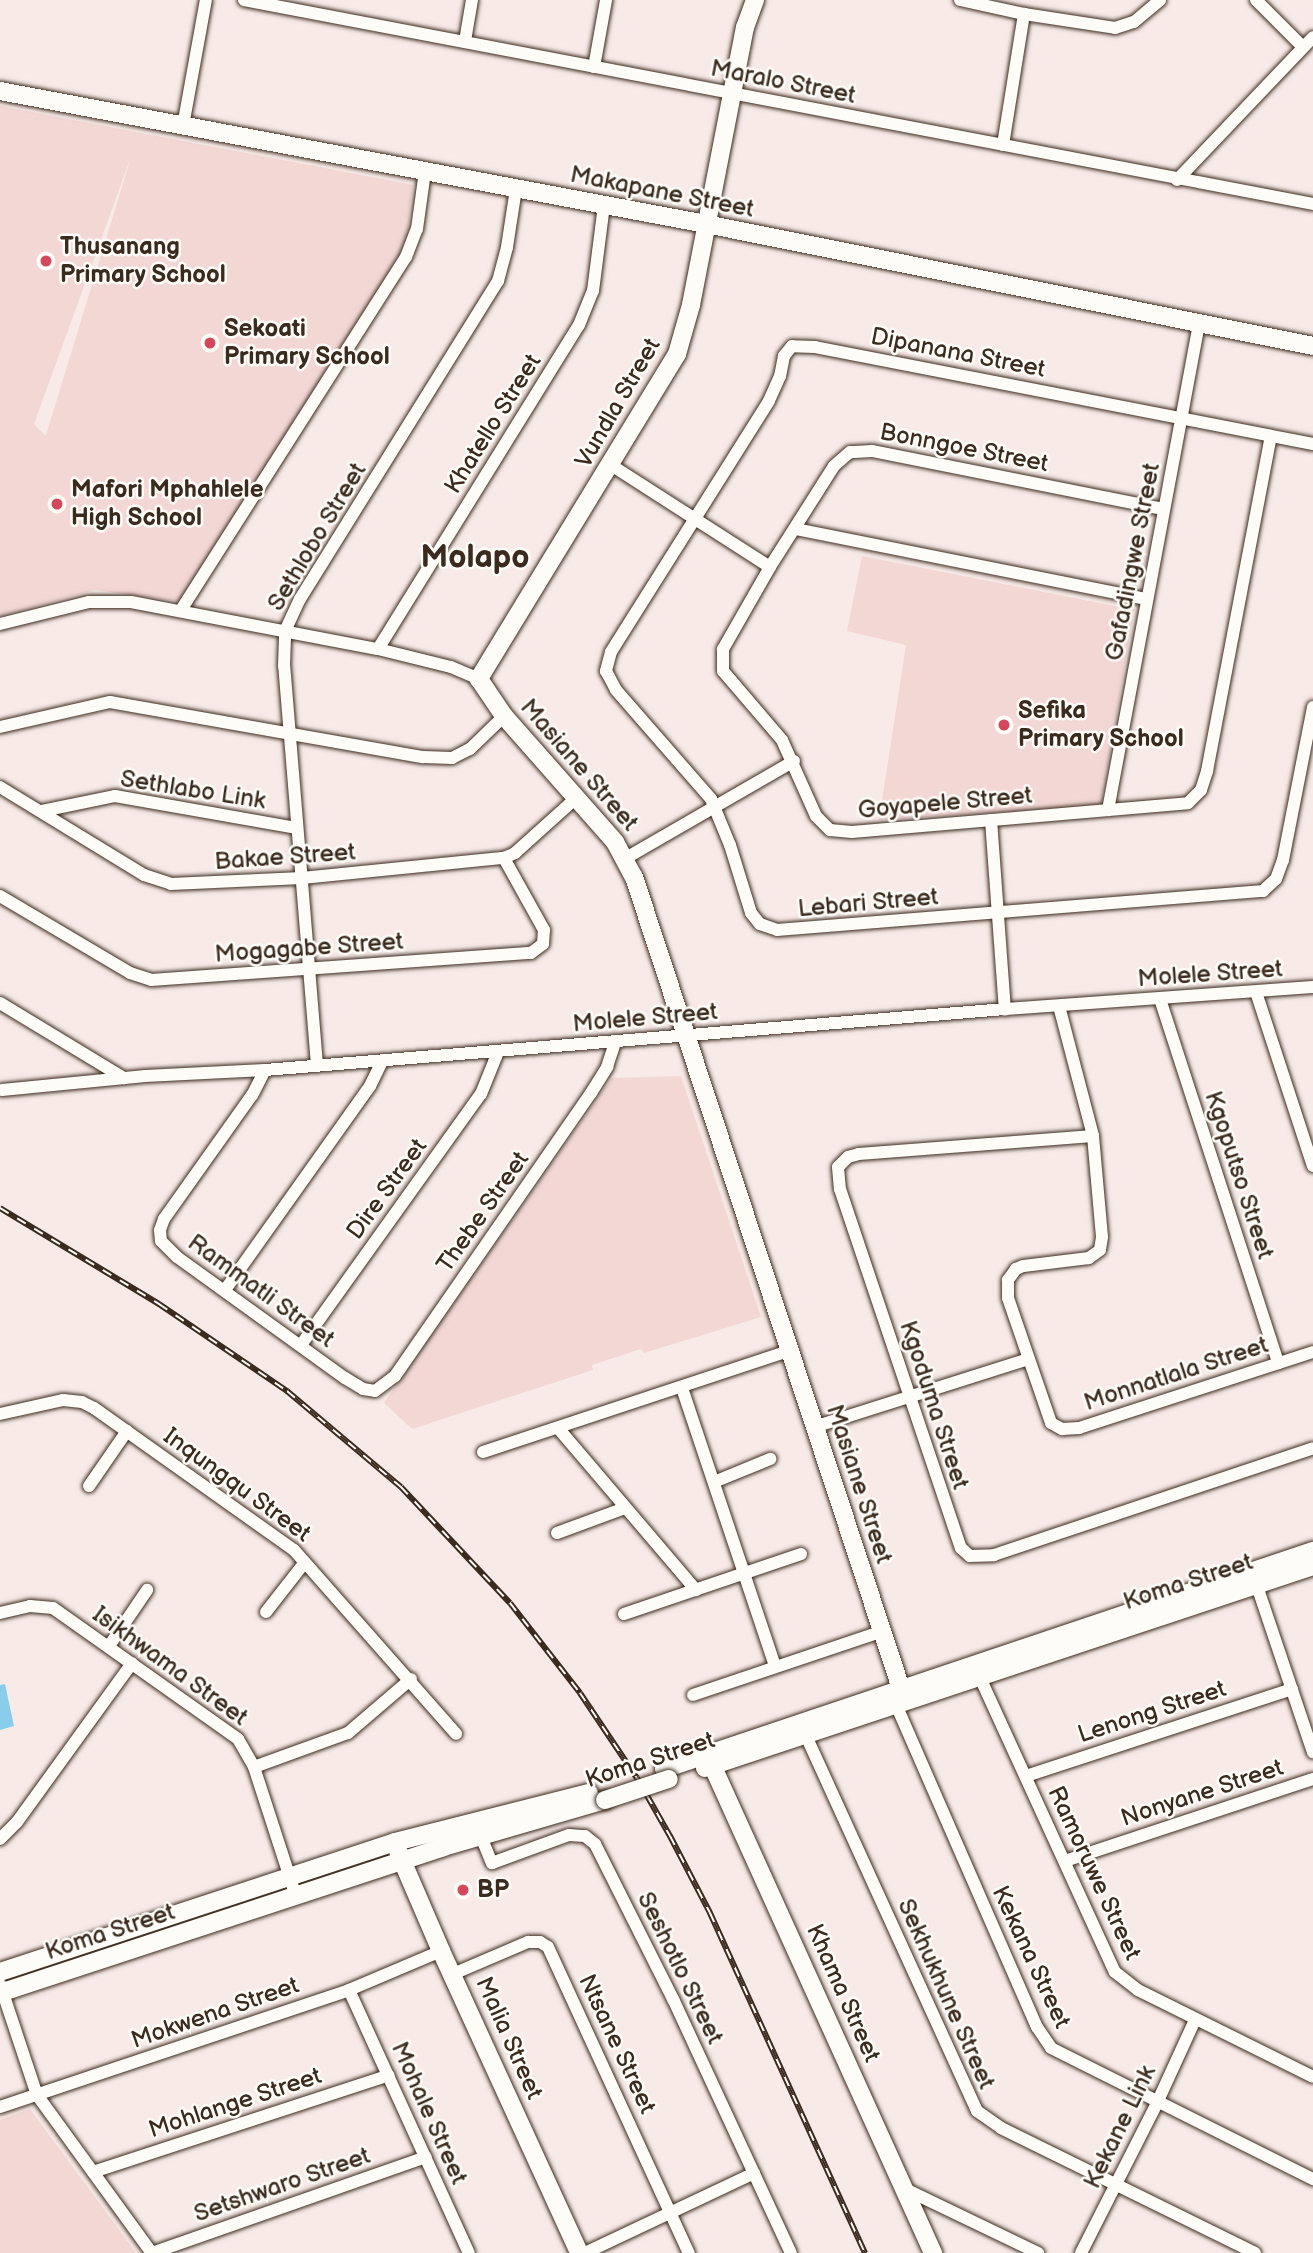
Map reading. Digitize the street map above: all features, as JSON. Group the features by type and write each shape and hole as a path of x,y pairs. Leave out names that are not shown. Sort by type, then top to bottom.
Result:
{"street":[{"path":"183,126 206,0"},
{"name":"Maralo Street","path":"244,0 1313,204"},
{"path":"465,41 472,0"},
{"path":"594,67 606,0"},
{"name":"Vundla Street","path":"479,679 677,354 686,329 745,27 755,0"},
{"path":"960,0 1024,14 1115,28 1134,22 1160,0"},
{"path":"1256,0 1303,47"},
{"path":"1003,145 1024,14"},
{"path":"1177,180 1313,37"},
{"name":"Makapane Street","path":"0,92 706,224 1313,346"},
{"path":"181,610 406,257 419,220 425,171"},
{"name":"Sethlobo Street","path":"317,1065 284,667 285,631 300,599 498,281 507,247 516,189"},
{"name":"Khatello Street","path":"378,649 583,317 593,290 604,205"},
{"name":"Gafadingwe Street","path":"1108,810 1199,322"},
{"name":"Dipanana Street","path":"693,518 769,401 780,376 784,356 798,345 1313,444"},
{"name":"Goyapele Street","path":"796,529 770,567 723,649 721,665 726,676 772,727 794,761 816,816 830,830 852,832 1188,803 1196,798 1204,783 1271,436"},
{"name":"Bonngoe Street","path":"796,529 842,457 860,450 1163,509"},
{"path":"611,465 770,567"},
{"name":"Lebari Street","path":"693,518 611,652 606,671 616,690 700,784 716,808 751,913 760,924 769,928 788,931 1242,895 1263,891 1272,885 1283,860 1313,707"},
{"path":"796,529 1147,599"},
{"path":"0,624 89,602 131,602 378,649 451,667 479,679"},
{"name":"Masiane Street","path":"479,679 503,716 626,858 643,901 883,1631 899,1696"},
{"path":"0,727 110,702 423,757 452,758 470,749 503,716"},
{"path":"626,858 794,761"},
{"name":"Bakae Street","path":"0,787 158,882 189,885 302,878 504,858"},
{"name":"Sethlabo Link","path":"42,811 115,796 297,828"},
{"path":"504,858 515,853 576,798"},
{"path":"991,820 1005,1009"},
{"name":"Mogagabe Street","path":"0,896 141,979 523,954 539,949 545,938 544,930 504,858"},
{"name":"Molele Street","path":"2,1090 124,1078 265,1070 1005,1009 1313,987"},
{"path":"1256,992 1313,1166"},
{"name":"Kgoputso Street","path":"1160,999 1278,1363"},
{"path":"0,1003 124,1078"},
{"name":"Monnatlala Street","path":"1059,1006 1093,1136 1102,1237 1100,1250 1083,1260 1023,1266 1016,1269 1008,1280 1007,1298 1051,1423 1070,1430 1313,1352"},
{"name":"Thebe Street","path":"369,1391 381,1389 395,1376 601,1078 615,1042"},
{"name":"Dire Street","path":"301,1345 481,1094 498,1052"},
{"path":"225,1290 370,1086 382,1061"},
{"name":"Rammatli Street","path":"265,1070 160,1230 162,1241 177,1257 345,1378 369,1391"},
{"name":"Kgoduma Street","path":"1093,1136 859,1154 848,1157 840,1164 837,1173 840,1189 956,1536 965,1553 976,1558 993,1555 1313,1448"},
{"path":"484,1452 789,1351"},
{"path":"814,1427 1028,1359"},
{"path":"682,1388 775,1666"},
{"name":"Inqungqu Street","path":"0,1415 72,1400 94,1408 127,1431 283,1542 305,1562 411,1679 456,1734"},
{"path":"558,1428 695,1590"},
{"path":"89,1486 127,1431"},
{"path":"714,1482 770,1459"},
{"path":"557,1532 625,1508"},
{"name":"Koma Street","path":"1255,1579 1313,1551"},
{"path":"624,1614 801,1554"},
{"path":"266,1612 305,1562"},
{"name":"Koma Street","path":"0,1972 396,1842 478,1828 603,1795 1255,1579 1313,1566"},
{"path":"1255,1579 1313,1752"},
{"path":"108,1646 147,1590"},
{"name":"Isikhwama Street","path":"0,1613 30,1606 47,1607 229,1730 246,1749 254,1766 296,1896"},
{"path":"693,1695 883,1631"},
{"path":"0,1839 17,1822 132,1663"},
{"name":"Ramoruwe Street","path":"976,1671 1115,1972 1138,1990 1313,2077"},
{"path":"254,1766 348,1733 411,1679"},
{"name":"Lenong Street","path":"1026,1776 1292,1689"},
{"name":"Kekana Street","path":"899,1696 1045,2041 1059,2053 1313,2179"},
{"name":"Sekhukhune Street","path":"803,1729 977,2111 989,2121 1255,2253"},
{"name":"Khama Street","path":"710,1760 933,2253"},
{"name":"Nonyane Street","path":"1065,1861 1313,1779"},
{"name":"Koma Street","path":"1,1990 402,1861 478,1828"},
{"name":"Seshotlo Street","path":"478,1828 492,1863 569,1835 584,1836 596,1844 791,2253"},
{"name":"Malia Street","path":"396,1842 441,1951 579,2253"},
{"name":"Ntsane Street","path":"453,1974 528,1942 540,1942 548,1947 689,2253"},
{"name":"Mokwena Street","path":"0,2107 349,1990 441,1951"},
{"path":"1,1990 37,2095 152,2253"},
{"name":"Mohale Street","path":"349,1990 469,2253"},
{"name":"Kekane Link","path":"1081,2253 1157,2103 1195,2020"},
{"name":"Mohlange Street","path":"93,2172 389,2075"},
{"name":"Setshwaro Street","path":"152,2253 426,2157"},
{"path":"585,2253 754,2173"},
{"path":"905,2189 1038,2253"}],"shaded area":[{"name":"Sekoati Primary School","path":"0,106 413,185 406,248 183,602 95,590 0,616","holes":["132,154 46,436 34,424"]},
{"name":"Sefika Primary School","path":"862,556 1134,610 1101,806 879,820 906,645 847,631"},
{"path":"681,1076 761,1317 644,1353 641,1349 592,1365 593,1370 412,1429 384,1403 612,1078"},
{"path":"30,2109 136,2253 0,2253 0,2120"}],"water":[{"path":"5,1684 14,1726 0,1730 0,1685"}],"railway":[{"path":"0,1208 159,1304 287,1391 401,1487 510,1603 580,1693 637,1778 670,1836 710,1913 865,2253"}],"place":[{"name":"Thusanang Primary School","path":"46,261"},
{"name":"Sekoati Primary School","path":"210,343"},
{"name":"Mafori Mphahlele High School","path":"57,504"},
{"name":"Sefika Primary School","path":"1004,725"},
{"name":"BP","path":"463,1890"}],"district":[{"name":"Molapo","path":"475,558"}]}
